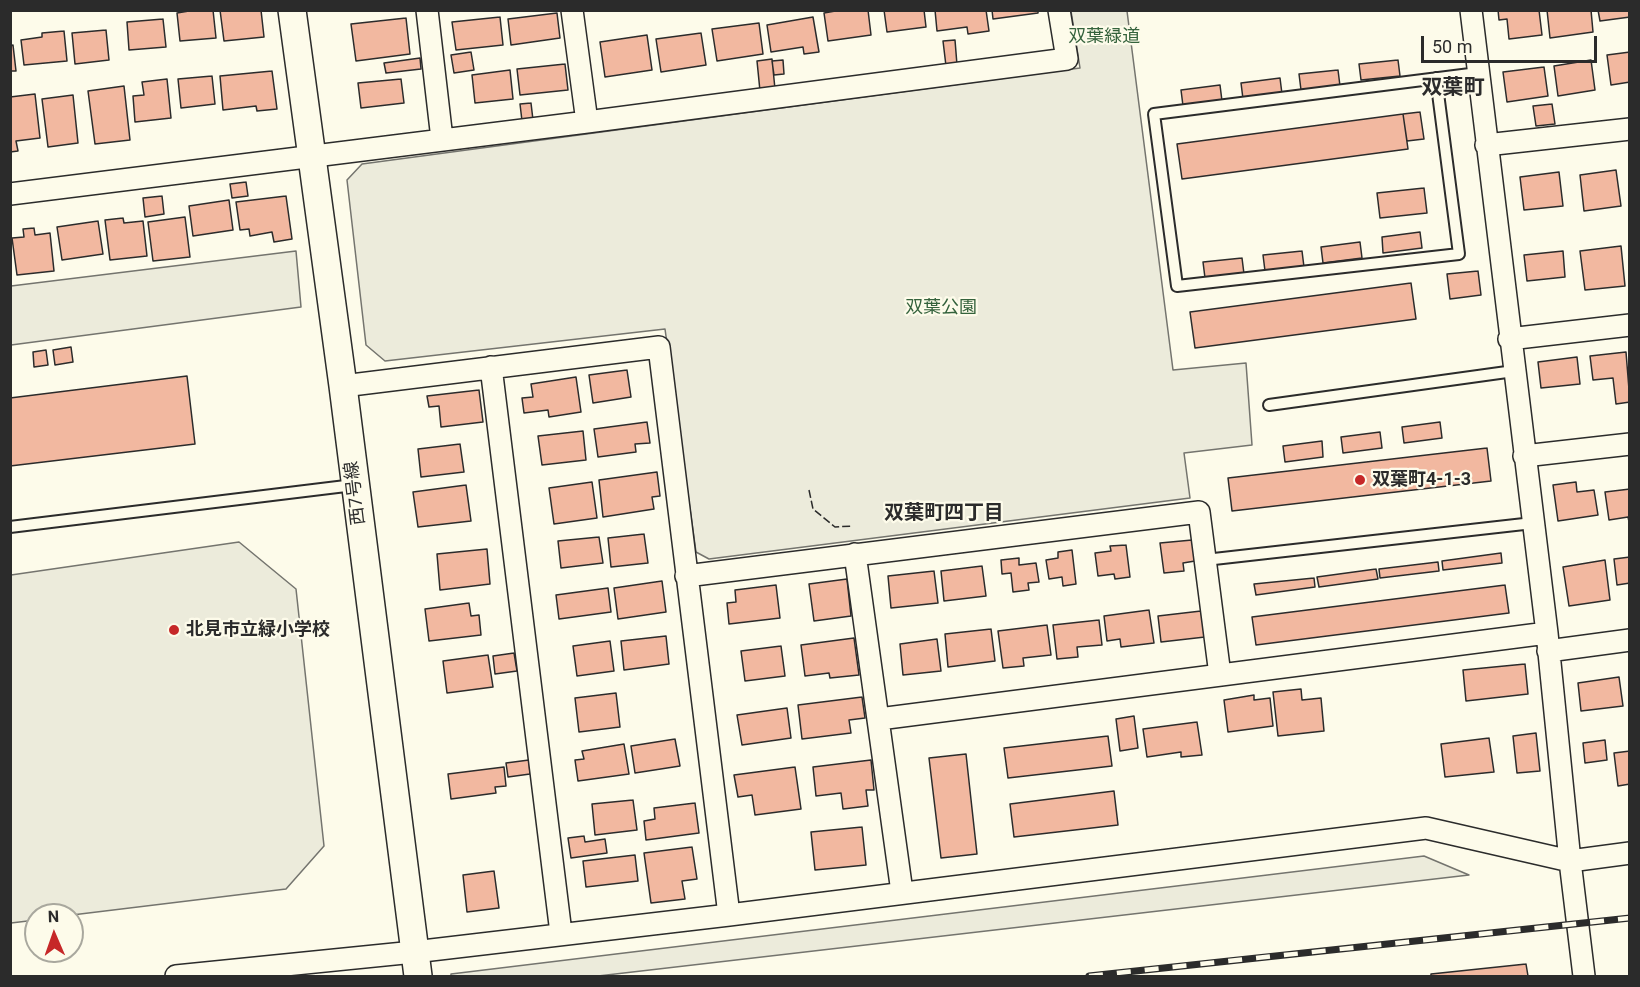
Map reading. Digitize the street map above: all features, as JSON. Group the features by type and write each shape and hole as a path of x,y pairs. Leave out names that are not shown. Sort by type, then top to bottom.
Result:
{"street":[{"name":"西7号線","path":"292,10 343,386 416,964"},
{"path":"427,10 442,139"},
{"path":"572,10 587,122"},
{"path":"10,194 1067,59 1059,10"},
{"path":"1471,10 1509,339 1548,642 1584,976"},
{"path":"1486,145 1629,129"},
{"path":"1509,339 1629,325"},
{"path":"343,386 659,347 729,915"},
{"path":"491,368 561,933"},
{"path":"1524,456 1629,444"},
{"path":"686,576 1199,512 1220,675"},
{"path":"855,554 902,892"},
{"path":"879,719 1220,675 1548,642 1629,640"},
{"path":"176,976 416,964 561,933 729,915 1426,828 1570,861 1629,853"}],"lane":[{"path":"1436,78 1459,254 1177,286 1154,114 1436,78 1478,73"},
{"path":"1269,405 1514,371"},
{"path":"10,526 354,485"},
{"path":"1205,560 1533,523"}],"green space":[{"name":"双葉公園","path":"1071,11 1127,11 1173,370 1246,363 1252,445 1184,453 1190,498 709,559 696,552 665,329 385,361 366,345 347,180 362,164 1080,68"},
{"path":"296,251 301,307 11,345 11,286"},
{"path":"239,542 296,589 324,846 286,889 84,914 84,903 24,903 24,921 11,923 11,575"},
{"path":"1424,856 1469,875 598,976 451,976 451,974"}],"building":[{"path":"213,10 216,38 180,41 177,13"},
{"path":"220,10 261,10 264,37 224,41"},
{"path":"841,10 868,10 871,35 828,41 824,13"},
{"path":"884,10 924,10 926,27 887,32"},
{"path":"935,10 986,10 989,31 968,34 967,27 937,31"},
{"path":"992,10 1038,10 1038,13 993,19"},
{"path":"1498,10 1539,10 1542,35 1509,39 1507,19 1499,20"},
{"path":"1547,10 1591,10 1593,32 1550,38"},
{"path":"1598,10 1630,10 1630,17 1600,21"},
{"path":"557,13 560,38 511,45 508,19"},
{"path":"500,17 503,45 456,50 452,22"},
{"path":"813,17 819,52 804,54 803,47 771,52 767,25"},
{"path":"406,18 410,54 356,61 351,24"},
{"path":"163,19 166,47 129,50 127,22"},
{"path":"759,23 763,54 717,61 712,29"},
{"path":"106,30 109,60 75,64 72,33"},
{"path":"64,31 67,61 24,65 21,40 42,37 42,33"},
{"path":"701,33 706,65 661,72 656,39"},
{"path":"647,35 652,70 605,77 600,42"},
{"path":"955,40 957,65 946,66 943,41"},
{"path":"13,45 16,71 10,71 10,46"},
{"path":"471,52 474,70 454,73 451,55"},
{"path":"1630,52 1630,82 1611,85 1607,55"},
{"path":"420,58 421,69 386,73 384,63"},
{"path":"772,59 775,89 760,91 757,61"},
{"path":"783,60 784,74 774,75 772,61"},
{"path":"1398,60 1400,76 1361,80 1359,64"},
{"path":"1591,60 1595,90 1558,96 1554,66"},
{"path":"565,64 568,90 520,95 517,69"},
{"path":"1544,67 1548,96 1507,102 1503,72"},
{"path":"510,70 513,99 475,103 472,75"},
{"path":"1338,70 1340,86 1301,90 1299,74"},
{"path":"272,71 277,109 257,111 256,106 223,110 220,76"},
{"path":"212,76 215,104 181,108 178,79"},
{"path":"1280,78 1282,94 1243,99 1241,83"},
{"path":"167,79 171,118 135,122 133,96 144,95 142,82"},
{"path":"401,79 404,103 361,108 358,83"},
{"path":"1220,85 1222,101 1183,106 1181,90"},
{"path":"124,86 130,140 95,144 88,91"},
{"path":"35,94 40,138 16,141 18,151 10,152 10,97"},
{"path":"73,95 78,143 48,147 42,99"},
{"path":"531,103 533,120 522,121 520,104"},
{"path":"1552,104 1555,124 1536,126 1533,106"},
{"path":"1420,112 1424,139 1407,141 1403,114"},
{"path":"1403,114 1408,149 1182,179 1177,144"},
{"path":"1616,170 1621,206 1584,211 1580,175"},
{"path":"1559,172 1563,206 1524,210 1520,177"},
{"path":"246,182 248,196 232,198 230,184"},
{"path":"1424,188 1427,213 1380,218 1377,193"},
{"path":"162,196 164,214 145,217 143,198"},
{"path":"286,196 292,239 274,242 272,232 250,236 249,229 240,230 236,202"},
{"path":"229,200 233,230 193,236 189,206"},
{"path":"185,217 190,257 153,261 148,222"},
{"path":"123,218 124,223 143,221 147,256 110,260 105,220"},
{"path":"98,221 103,254 62,260 57,227"},
{"path":"34,228 35,235 50,233 54,271 17,275 12,238 24,237 23,229"},
{"path":"1420,232 1422,248 1383,253 1382,237"},
{"path":"1360,242 1362,258 1323,263 1321,247"},
{"path":"1621,246 1625,286 1585,290 1580,251"},
{"path":"1302,251 1304,267 1265,271 1263,255"},
{"path":"1563,251 1565,277 1527,281 1524,255"},
{"path":"1242,258 1244,274 1205,278 1203,262"},
{"path":"1478,271 1481,295 1450,299 1447,274"},
{"path":"1411,283 1416,319 1195,348 1190,312"},
{"path":"71,347 73,362 55,365 53,350"},
{"path":"46,350 48,365 34,367 33,352"},
{"path":"1626,352 1630,402 1616,404 1613,378 1593,380 1590,356"},
{"path":"1577,357 1580,384 1541,388 1538,362"},
{"path":"627,370 631,397 593,403 589,375"},
{"path":"187,376 195,444 10,466 10,398"},
{"path":"576,377 581,412 549,417 548,410 524,413 522,398 533,397 531,384"},
{"path":"479,390 483,422 441,427 439,406 429,407 427,396"},
{"path":"647,422 650,443 635,444 636,452 598,457 594,429"},
{"path":"1440,422 1442,438 1404,443 1402,427"},
{"path":"583,431 586,460 542,465 538,436"},
{"path":"1380,432 1382,448 1343,453 1341,437"},
{"path":"1322,441 1323,457 1285,462 1283,446"},
{"path":"460,444 464,472 421,477 418,449"},
{"name":"双葉町4-1-3","path":"1487,448 1491,481 1232,511 1228,478"},
{"path":"657,472 660,496 652,497 654,509 603,517 599,480"},
{"path":"592,482 597,518 554,524 549,488"},
{"path":"1576,482 1577,492 1594,490 1598,515 1558,521 1553,485"},
{"path":"466,485 471,521 418,527 413,492"},
{"path":"1630,489 1630,526 1628,517 1609,520 1605,492"},
{"path":"644,534 648,563 611,567 608,538"},
{"path":"599,537 603,563 561,568 558,541"},
{"path":"1192,540 1195,561 1183,563 1184,571 1164,573 1160,543"},
{"path":"1126,545 1130,577 1115,579 1114,574 1098,576 1095,553 1111,551 1110,546"},
{"path":"487,549 490,584 440,590 437,554"},
{"path":"1072,550 1076,584 1063,586 1062,577 1049,579 1046,560 1058,558 1058,552"},
{"path":"1501,553 1502,563 1443,570 1442,561"},
{"path":"1630,557 1630,583 1617,585 1614,559"},
{"path":"1019,558 1019,565 1036,563 1039,582 1028,583 1029,590 1013,592 1011,573 1002,574 1001,560"},
{"path":"1605,560 1610,600 1569,606 1563,567"},
{"path":"1438,562 1439,571 1380,578 1379,569"},
{"path":"982,566 986,596 944,601 941,571"},
{"path":"1376,569 1378,579 1319,587 1317,577"},
{"path":"934,571 938,603 891,608 888,576"},
{"path":"1314,578 1315,587 1256,595 1254,584"},
{"path":"847,579 851,616 814,621 809,584"},
{"path":"662,581 666,612 618,619 614,588"},
{"path":"776,585 780,618 729,624 727,603 736,602 735,590"},
{"path":"1505,585 1509,613 1256,645 1252,617"},
{"path":"608,588 611,612 559,619 556,595"},
{"path":"469,603 471,616 479,615 481,635 429,641 425,609"},
{"path":"1149,610 1154,643 1121,647 1120,639 1107,641 1104,616"},
{"path":"1201,611 1205,637 1161,642 1158,616"},
{"path":"1099,620 1102,645 1077,647 1078,657 1057,659 1053,625"},
{"path":"1047,625 1051,655 1023,658 1024,666 1003,668 998,631"},
{"path":"991,629 995,661 948,667 945,634"},
{"path":"666,636 669,664 624,670 621,641"},
{"path":"854,638 859,675 830,678 829,673 805,676 801,645"},
{"path":"937,639 941,671 903,675 900,644"},
{"path":"610,641 614,671 577,676 573,646"},
{"path":"781,646 785,676 745,681 741,651"},
{"path":"514,653 517,671 495,674 493,656"},
{"path":"488,655 493,687 447,693 443,661"},
{"path":"1525,664 1528,694 1466,701 1463,670"},
{"path":"1619,677 1623,706 1581,711 1578,683"},
{"path":"1301,689 1302,700 1321,698 1324,731 1278,736 1273,692"},
{"path":"616,693 620,727 579,732 575,698"},
{"path":"1254,695 1254,700 1270,698 1273,726 1228,732 1224,700"},
{"path":"862,697 865,718 849,720 851,733 802,739 798,705"},
{"path":"787,708 791,738 742,745 737,715"},
{"path":"1134,716 1138,748 1120,751 1116,719"},
{"path":"1197,722 1202,755 1181,757 1181,752 1147,757 1143,729"},
{"path":"1536,733 1540,771 1517,773 1513,736"},
{"path":"1108,736 1112,766 1008,778 1004,748"},
{"path":"1489,738 1494,772 1445,777 1441,744"},
{"path":"675,739 680,766 635,773 631,746"},
{"path":"1605,740 1607,760 1585,763 1583,743"},
{"path":"624,744 629,774 578,781 575,760 584,759 582,751"},
{"path":"1630,751 1630,784 1618,786 1614,753"},
{"path":"966,754 977,854 941,858 929,758"},
{"path":"529,760 530,774 508,777 506,763"},
{"path":"871,760 874,790 866,790 868,806 843,809 841,793 816,796 813,767"},
{"path":"504,767 506,786 495,787 496,793 451,799 448,774"},
{"path":"795,767 801,809 755,815 752,795 738,797 734,775"},
{"path":"1114,791 1118,825 1014,837 1010,804"},
{"path":"633,800 637,830 595,835 592,804"},
{"path":"695,803 699,833 646,840 644,821 655,819 654,808"},
{"path":"862,827 866,865 815,870 811,832"},
{"path":"584,836 585,842 605,839 607,853 571,858 568,838"},
{"path":"692,847 697,879 682,881 685,899 651,903 644,853"},
{"path":"635,855 638,881 586,887 583,861"},
{"path":"494,871 499,908 467,912 463,875"},
{"path":"1526,964 1528,976 1431,976 1431,974"}],"railway":[{"path":"1089,976 1630,918"}],"fence":[{"path":"809,490 813,509 835,527 853,526"}],"place":[{"name":"双葉町4-1-3","path":"1360,480"},
{"name":"北見市立緑小学校","path":"174,630"}],"district":[{"name":"双葉町","path":"1453,89"},
{"name":"双葉町四丁目","path":"944,514"}],"park label":[{"name":"双葉緑道","path":"1104,37"}]}
